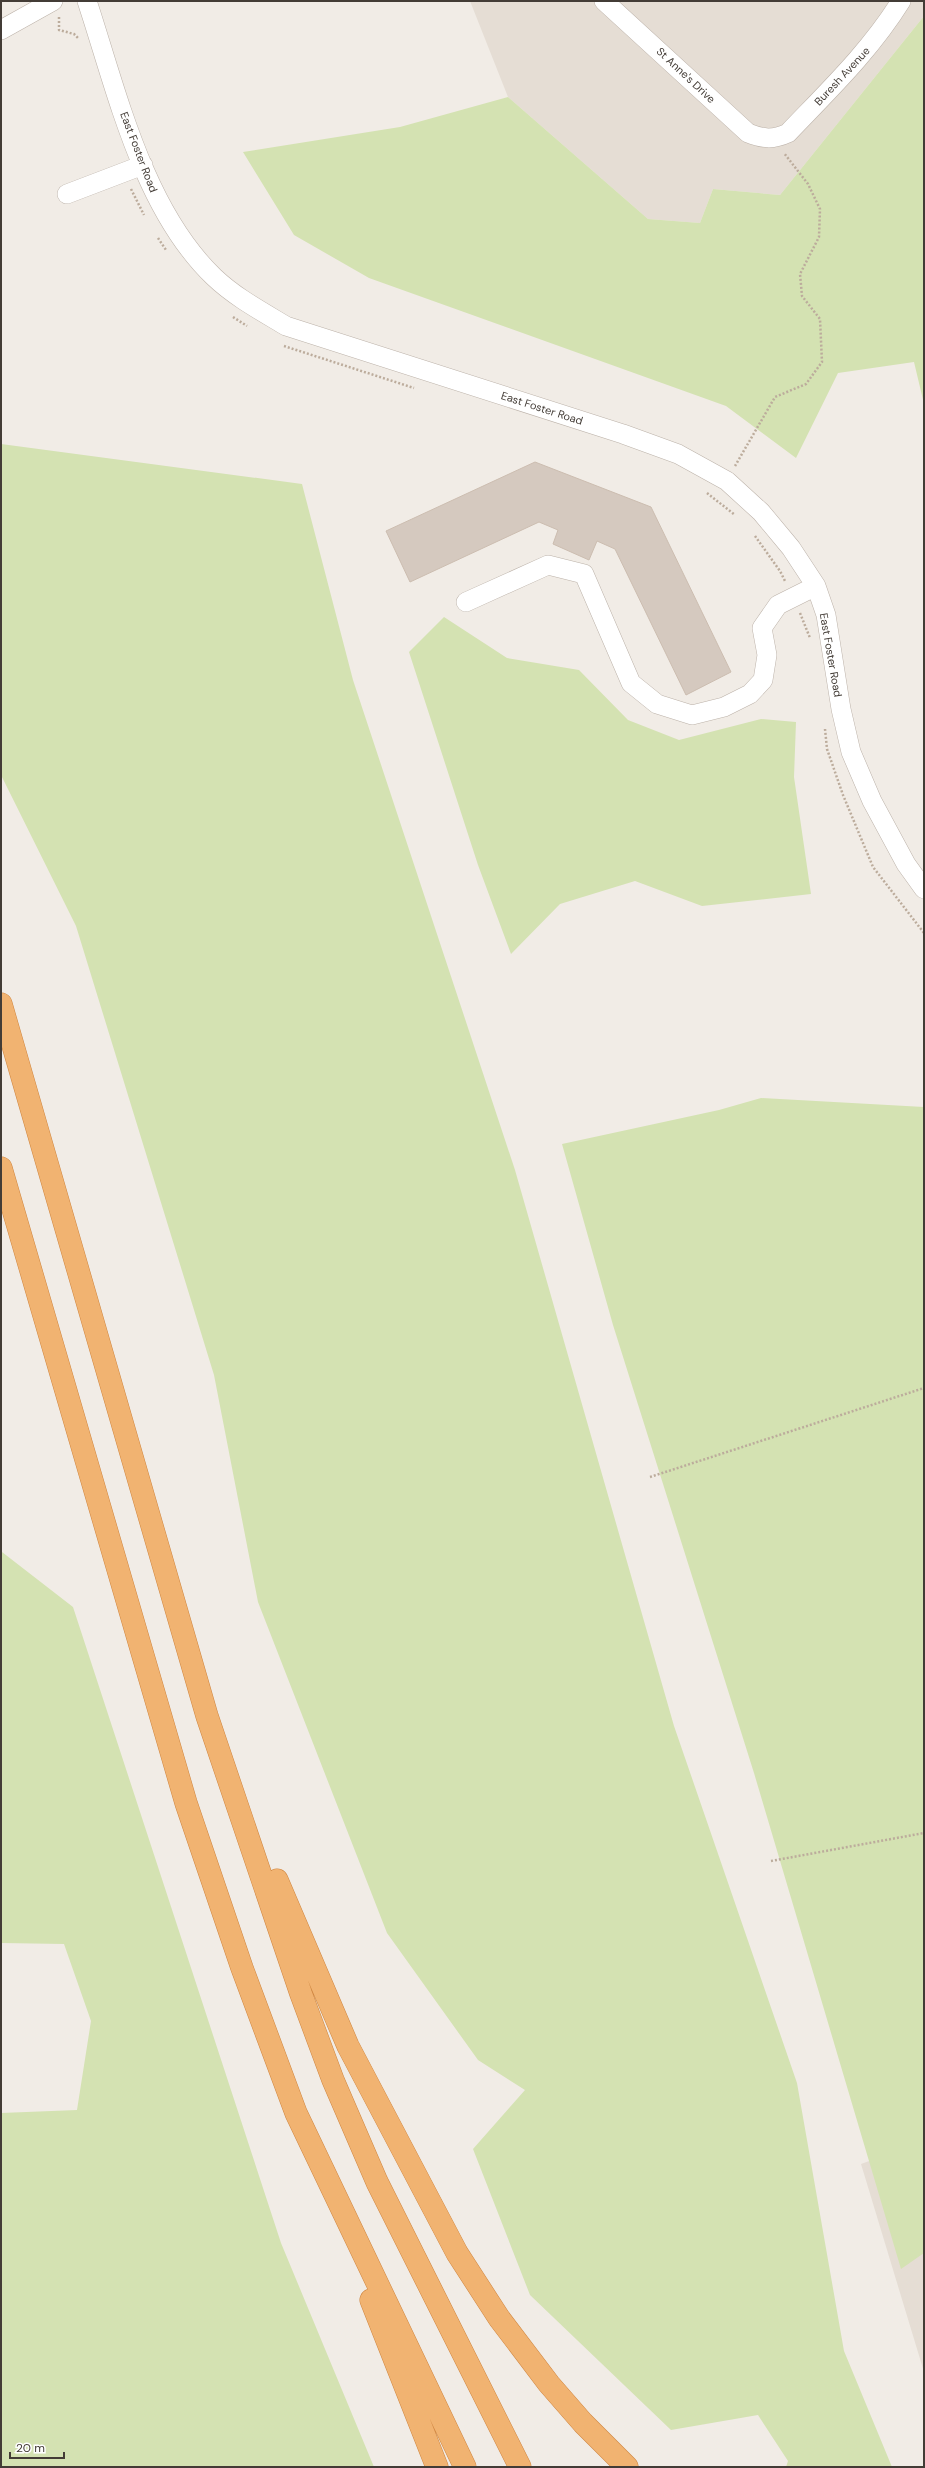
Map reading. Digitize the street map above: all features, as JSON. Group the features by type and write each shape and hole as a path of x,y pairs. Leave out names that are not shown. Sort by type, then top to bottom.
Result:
{"highway":[{"path":"1,1004 207,1716 302,1994 333,2080 377,2182 520,2467"},
{"path":"1,1168 186,1803 242,1968 296,2113 437,2467"},
{"path":"207,1716 348,2046 457,2253 499,2318 549,2384 583,2423 627,2467"},
{"path":"296,2113 465,2467"}],"street":[{"name":"East Foster Road","path":"87,1 143,165 158,200 191,251 214,277 246,302 286,326 623,434 678,454 726,482 761,512 791,548 816,586 826,615 841,709 851,752 886,826 906,864 924,889"},
{"name":"St Anne's Drive","path":"604,1 748,133 760,138 773,139"},
{"name":"Buresh Avenue","path":"773,139 788,134 868,48 901,1"},
{"path":"1,30 56,8"},
{"path":"67,194 143,165"},
{"path":"466,602 548,565 584,574 631,683 657,704 692,715 724,708 750,694 763,680 768,655 762,628 778,605 816,586"}],"path":[{"path":"56,8 59,30 74,34 83,44"},
{"path":"726,482 775,397 806,384 822,362 820,319 802,296 800,274 819,237 820,209 808,184 773,139"},
{"path":"125,172 132,195 148,221"},
{"path":"155,234 168,253"},
{"path":"227,311 252,329"},
{"path":"279,343 292,350 420,390"},
{"path":"700,489 741,520"},
{"path":"751,531 780,571 793,597 810,640"},
{"path":"825,727 827,749 843,796 873,867 924,933"},
{"path":"650,1477 924,1388"},
{"path":"771,1861 924,1833"}],"shaded area":[{"path":"470,1 924,1 924,16 780,195 713,189 700,223 648,219 508,97"},
{"path":"924,2141 924,2372 861,2164"}],"green space":[{"path":"924,16 924,404 914,362 838,373 796,458 726,406 369,278 294,235 243,152 400,127 508,97 648,219 700,223 713,189 780,195"},
{"path":"1,444 302,484 353,680 515,1170 674,1726 797,2083 844,2351 892,2467 786,2467 788,2461 758,2415 671,2430 530,2295 473,2149 525,2090 478,2060 387,1933 258,1602 214,1375 76,926 1,775"},
{"path":"444,617 507,658 579,670 628,720 679,740 761,719 796,722 794,777 811,894 702,906 635,881 560,904 511,954 478,865 409,652"},
{"path":"761,1098 924,1107 924,2253 901,2269 754,1773 613,1325 562,1144 719,1110"},
{"path":"1,1546 2,1552 73,1607 281,2243 374,2467 1,2467 1,2113 77,2110 91,2021 64,1944 1,1943"}],"building":[{"path":"535,462 651,507 731,672 686,695 615,549 597,541 589,560 553,544 558,530 539,522 410,582 386,531"}]}
